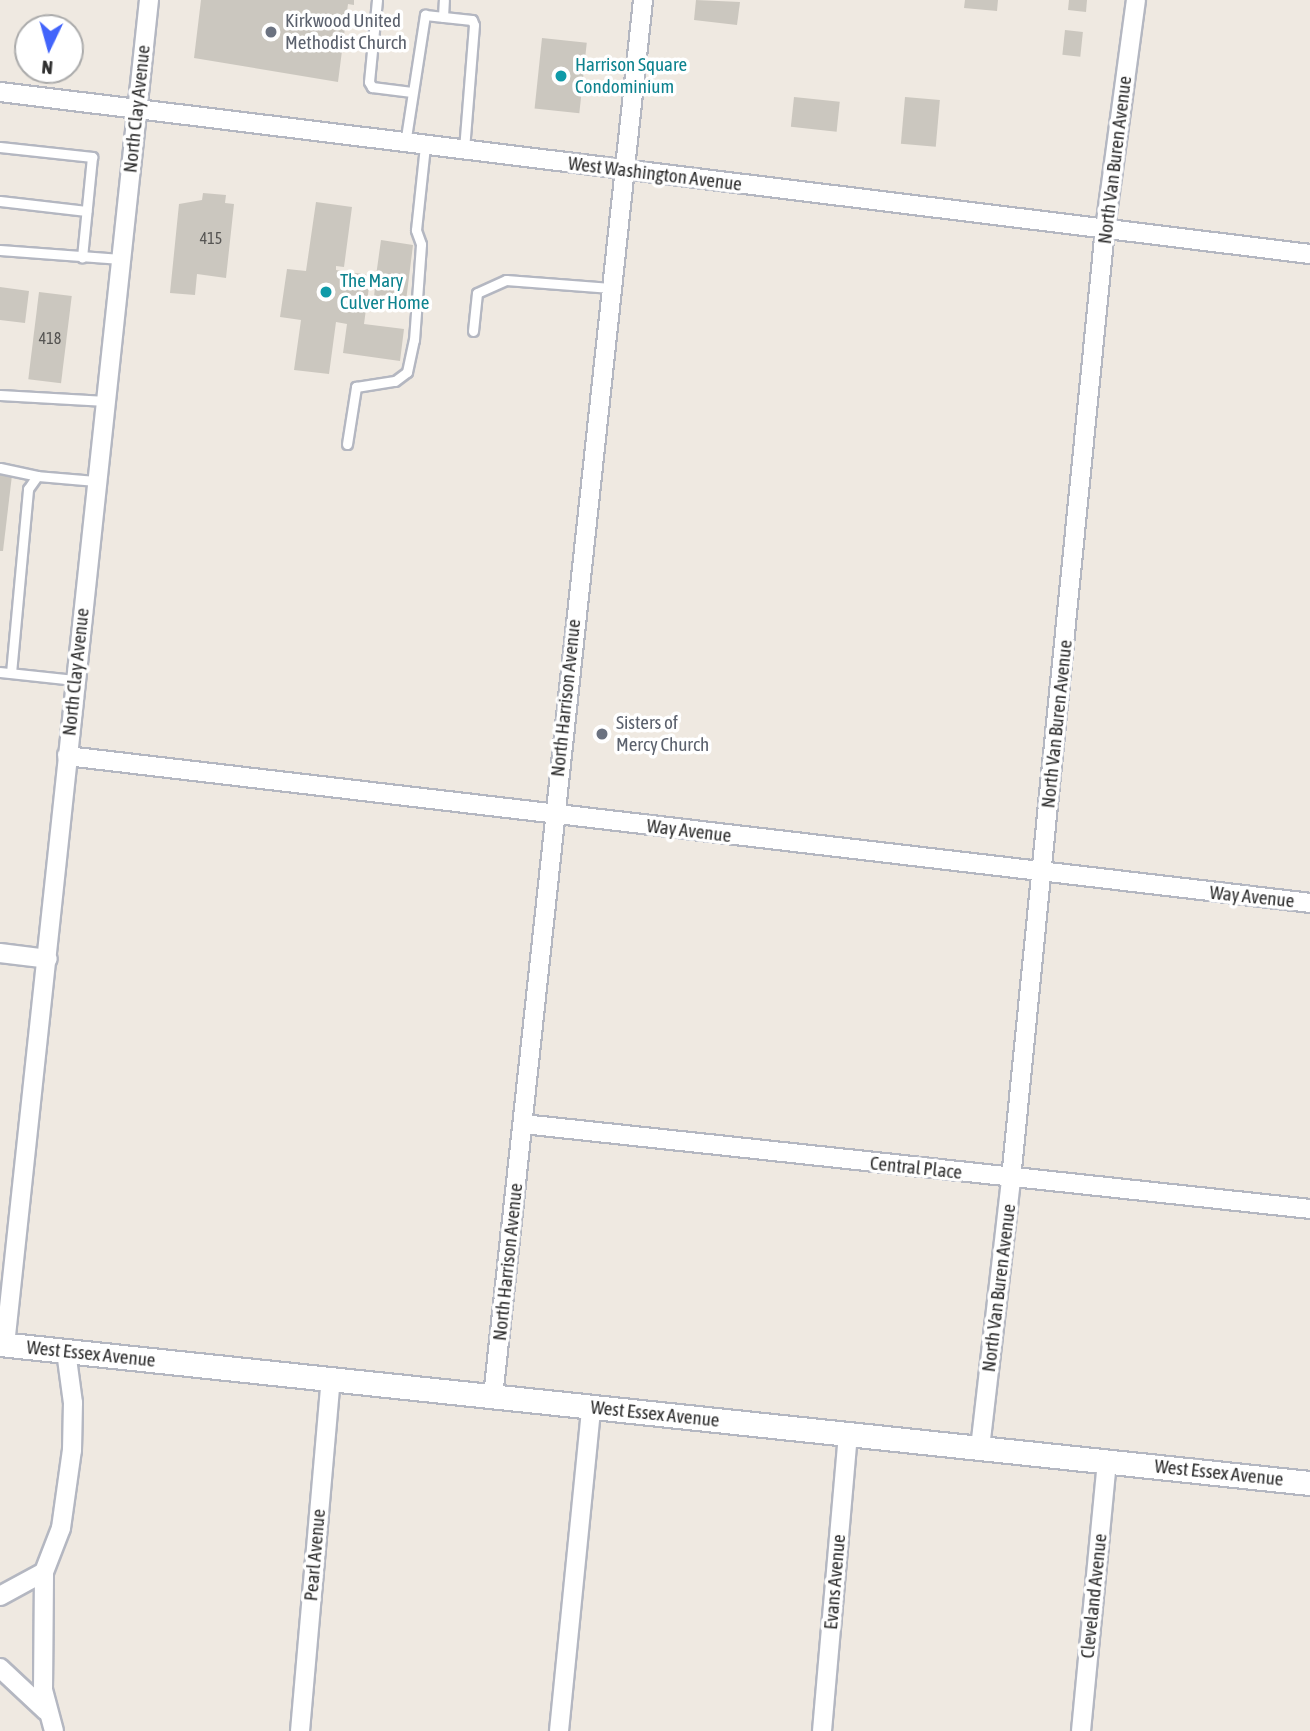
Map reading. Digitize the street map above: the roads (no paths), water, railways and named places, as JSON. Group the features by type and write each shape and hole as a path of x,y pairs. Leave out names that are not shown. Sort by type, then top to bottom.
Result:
{"street":[{"name":"North Clay Avenue","path":"3,1345 48,959 75,680 149,0"},
{"name":"North Harrison Avenue","path":"493,1397 643,0"},
{"name":"North Van Buren Avenue","path":"980,1448 1012,1179 1105,229 1136,0"},
{"name":"West Washington Avenue","path":"0,92 1310,254"},
{"name":"Way Avenue","path":"67,756 1310,903"},
{"path":"0,954 48,959"},
{"name":"Central Place","path":"523,1124 1012,1179 1310,1209"},
{"name":"West Essex Avenue","path":"3,1345 1310,1483"},
{"path":"52,1724 43,1690 44,1572 61,1528 72,1450 73,1403 66,1351"},
{"name":"Pearl Avenue","path":"300,1731 331,1380"},
{"path":"559,1731 590,1408"},
{"name":"Evans Avenue","path":"822,1731 848,1434"},
{"name":"Cleveland Avenue","path":"1081,1731 1107,1461"},
{"path":"0,1596 44,1572"},
{"path":"0,1668 52,1724"}],"lane":[{"path":"377,0 369,82 372,87 412,92"},
{"path":"443,17 444,0"},
{"path":"405,144 421,20 425,15 472,20 474,25 464,150"},
{"path":"347,444 356,387 395,381 407,372 414,340 421,244 416,230 425,146"},
{"path":"0,147 92,157 82,258"},
{"path":"0,201 86,211"},
{"path":"0,250 121,260"},
{"path":"473,331 477,293 506,280 611,288"},
{"path":"0,395 106,401"},
{"path":"0,468 37,476 97,481"},
{"path":"11,673 28,489 37,476"},
{"path":"0,672 75,680"}],"place":[{"name":"Kirkwood United Methodist Church","path":"271,32"},
{"name":"Harrison Square Condominium","path":"561,76"},
{"name":"The Mary Culver Home","path":"326,292"},
{"name":"Sisters of Mercy Church","path":"602,734"}]}
